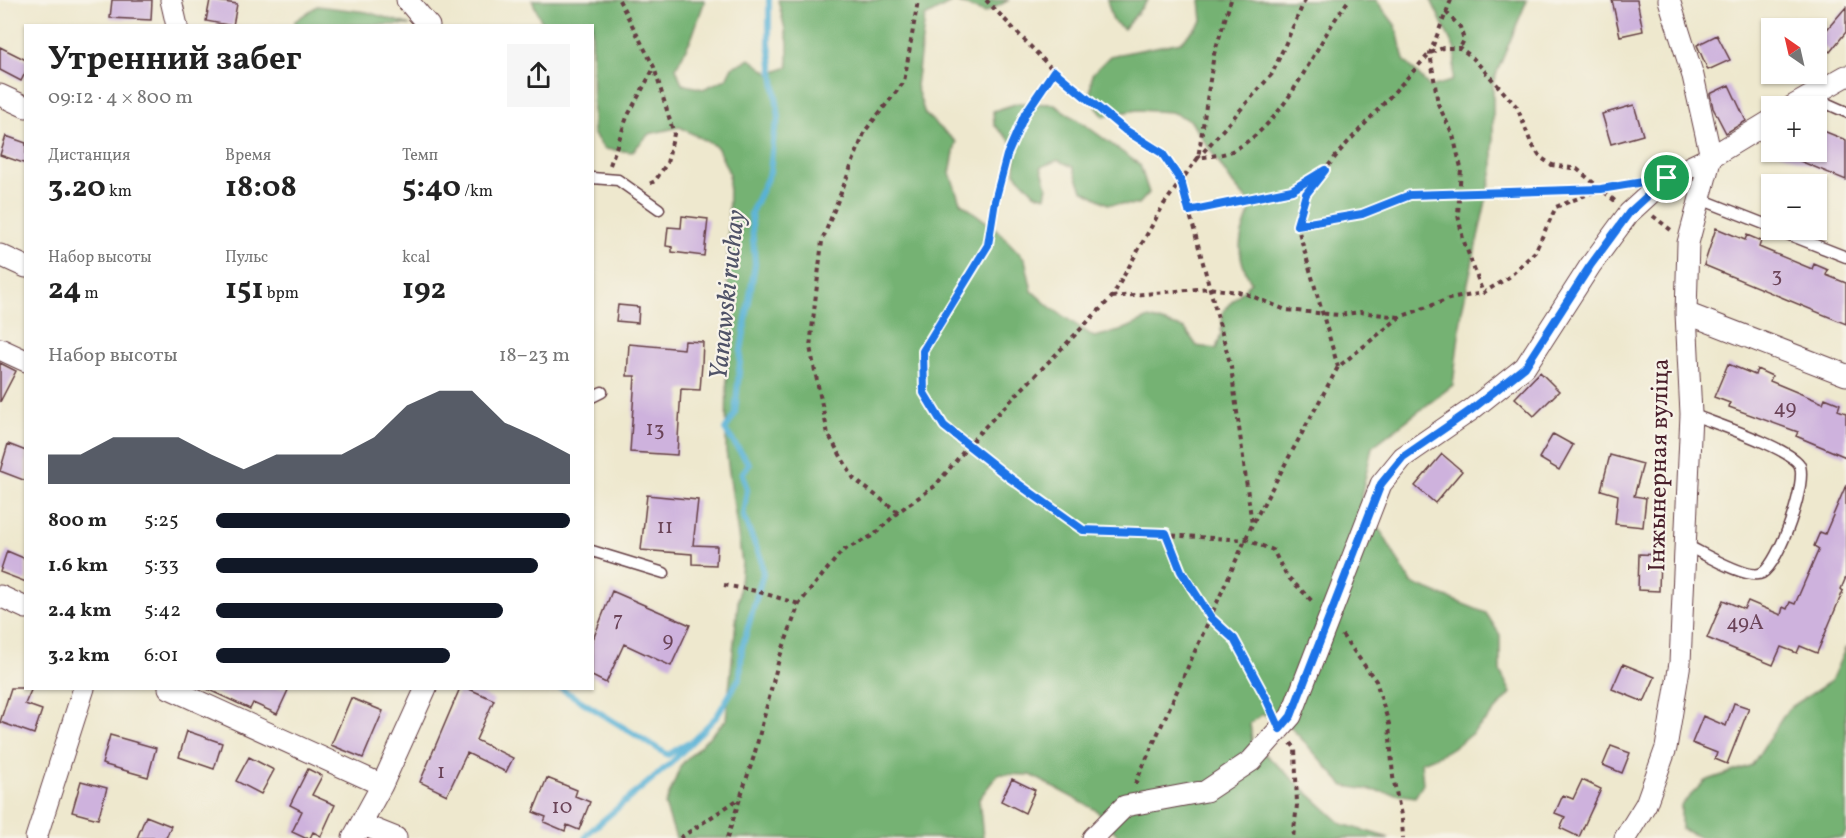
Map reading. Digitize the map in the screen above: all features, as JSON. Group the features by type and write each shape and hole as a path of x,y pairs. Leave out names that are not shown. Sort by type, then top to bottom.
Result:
{"street":[{"path":"171,0 177,24"},
{"path":"407,0 427,24"},
{"path":"1669,0 1693,76 1711,157"},
{"path":"1811,96 1846,76"},
{"path":"0,95 24,106"},
{"path":"1093,838 1125,806 1206,790 1251,760 1291,716 1381,484 1403,457 1471,410 1525,367 1590,266 1635,208 1667,178 1711,157 1761,127"},
{"name":"Інжынерная вуліца","path":"1625,838 1646,804 1666,748 1680,663 1691,414 1686,313 1688,243 1698,198 1711,157"},
{"path":"0,255 24,266"},
{"path":"1686,313 1846,375"},
{"path":"0,349 24,361"},
{"path":"0,596 24,607"},
{"path":"39,837 83,690"},
{"path":"173,690 382,785"},
{"path":"396,838 357,831 382,785 425,690"}],"lane":[{"path":"1827,107 1846,112"},
{"path":"594,178 618,180 659,209"},
{"path":"1698,198 1761,223"},
{"path":"1803,240 1846,257"},
{"path":"1686,545 1750,575 1762,573 1777,558 1803,479 1799,464 1783,452 1691,414"},
{"path":"594,552 664,573"}],"path":[{"path":"619,0 654,67 674,134 667,163 655,181 634,190"},
{"path":"898,512 854,479 828,434 810,347 822,241 865,131 904,82 918,0"},
{"path":"986,0 1054,71 1125,130 1162,153 1181,181 1231,368 1252,525"},
{"path":"1198,158 1214,54 1231,0"},
{"path":"727,838 754,756 779,659 799,604 842,551 874,536 898,512 935,486 969,445 1112,297 1164,204 1198,158 1272,74 1305,0"},
{"path":"1198,158 1233,150 1271,121 1310,64 1349,0"},
{"path":"1338,367 1297,225 1306,194 1430,53 1450,1"},
{"path":"1446,12 1460,27 1464,40 1460,48"},
{"path":"1430,53 1443,48 1460,48 1472,57 1517,107 1531,143 1540,157 1552,165 1577,169 1616,201 1654,217 1688,243"},
{"path":"1430,53 1438,104 1453,135 1461,168 1458,215 1463,239 1483,293"},
{"path":"604,179 627,117 654,67"},
{"path":"1054,71 1025,114 1007,155 995,201 988,245 923,351 924,393 944,426 1010,478 1083,530 1166,533 1247,540 1272,550 1286,575 1306,598 1329,616 1376,681 1389,724 1393,777 1402,820 1403,838"},
{"path":"1189,211 1292,190 1325,170"},
{"path":"1297,225 1362,214 1410,195 1601,189 1634,184"},
{"path":"1125,806 1252,525 1338,367 1400,317 1449,299 1483,293 1509,277 1535,252 1556,207 1601,189"},
{"path":"1112,297 1209,288 1244,293 1286,310 1339,315 1360,312 1400,317"},
{"path":"1166,533 1181,571 1211,618 1234,639 1280,729 1295,748 1298,805 1293,838"},
{"path":"724,585 759,592 799,604"},
{"path":"680,838 741,798"}],"green space":[{"path":"532,0 705,0 692,37 676,68 682,84 703,89 726,79 732,67 750,59 770,74 788,67 788,42 778,0 1009,0 985,13 954,1 925,17 916,86 925,114 956,142 950,173 960,202 996,229 1025,259 1032,291 1050,307 1094,337 1120,331 1149,318 1185,329 1197,346 1216,349 1221,334 1223,311 1251,282 1242,262 1240,244 1252,206 1233,184 1190,120 1171,112 1137,110 1103,116 1090,98 1092,74 1110,56 1181,42 1202,21 1200,0 1376,0 1396,26 1404,60 1430,87 1452,81 1456,52 1431,0 1527,0 1493,82 1493,169 1462,310 1453,385 1372,447 1361,497 1411,583 1486,613 1500,635 1500,671 1511,693 1482,725 1460,743 1448,751 1421,762 1423,784 1415,797 1344,786 1289,725 1263,714 1250,723 1252,742 1342,824 1389,838 1120,838 1096,810 1031,775 998,774 979,799 983,838 676,838 665,805 681,765 726,720 742,563 726,451 729,173 717,147 680,127 649,134 632,152 604,149 594,134 594,24 543,24"},
{"path":"1107,0 1148,0 1124,29 1113,21"},
{"path":"317,6 367,12 407,24 294,24 295,21"},
{"path":"1018,103 1053,104 1085,125 1140,165 1149,193 1138,205 1108,204 1082,190 1073,167 1058,160 1041,167 1047,186 1045,197 1034,193 1015,173 1016,146 994,125 993,111"},
{"path":"1846,647 1846,831 1843,838 1702,838 1681,829 1681,805 1705,781 1752,765 1788,709 1831,681"}],"building":[{"path":"112,0 152,0 151,20 110,18"},
{"path":"210,0 237,4 233,24 206,21"},
{"path":"1612,0 1637,0 1643,31 1620,36"},
{"path":"1846,7 1846,32 1830,52 1827,49 1827,29"},
{"path":"1717,35 1730,60 1708,70 1697,45"},
{"path":"0,47 24,59 24,75 21,81 0,70"},
{"path":"1729,85 1746,121 1726,133 1713,108 1710,94"},
{"path":"1634,105 1643,135 1611,144 1602,114"},
{"path":"1827,132 1846,140 1846,180 1802,162 1827,162"},
{"path":"6,136 24,142 24,163 0,155"},
{"path":"682,216 708,219 704,256 672,252 672,247 666,246 668,227 681,228"},
{"path":"1716,228 1745,240 1747,235 1761,241 1759,247 1812,269 1814,264 1828,270 1826,275 1846,283 1846,324 1704,265"},
{"path":"618,305 639,307 638,323 616,321"},
{"path":"685,341 703,342 702,364 700,390 681,389 677,455 630,452 635,376 627,376 629,344 684,349"},
{"path":"0,363 16,371 0,402"},
{"path":"1728,364 1755,375 1757,369 1772,376 1770,381 1823,403 1825,398 1840,404 1838,410 1846,413 1846,457 1796,436 1798,432 1729,407 1730,403 1714,397"},
{"path":"1540,372 1559,391 1534,416 1515,398"},
{"path":"1553,434 1573,445 1559,470 1539,458"},
{"path":"8,444 24,450 24,480 0,471"},
{"path":"1442,454 1462,471 1435,503 1415,486"},
{"path":"1610,455 1643,464 1634,496 1646,498 1643,527 1615,524 1618,495 1601,490"},
{"path":"1846,485 1846,577 1841,589 1843,591 1817,653 1800,646 1797,653 1781,647 1773,665 1707,638 1723,600 1744,609 1748,601 1781,615 1783,607 1787,609 1790,602 1795,604 1819,549 1814,546 1820,532 1825,534"},
{"path":"647,495 698,500 693,545 717,546 716,565 692,564 692,554 641,550"},
{"path":"7,551 24,558 24,581 0,572"},
{"path":"1639,554 1660,555 1659,591 1638,590"},
{"path":"612,591 690,625 671,666 624,644 606,683 594,677 594,637"},
{"path":"1623,664 1655,677 1644,702 1612,689"},
{"path":"11,688 31,690 25,704 42,710 34,734 0,722"},
{"path":"209,690 288,690 277,714 253,703 250,709"},
{"path":"459,690 472,690 494,700 476,740 513,758 506,772 467,753 447,795 420,782"},
{"path":"351,698 383,711 363,758 331,745"},
{"path":"1734,703 1749,708 1727,764 1715,759 1717,753 1692,743 1703,716 1726,726"},
{"path":"187,731 222,743 214,769 179,757"},
{"path":"110,735 156,748 148,777 102,764"},
{"path":"1611,746 1630,753 1622,773 1603,765"},
{"path":"249,757 274,770 261,794 236,781"},
{"path":"308,769 322,776 312,795 335,805 321,836 313,832 310,838 305,838 292,832 302,811 290,805"},
{"path":"547,778 577,790 575,796 590,802 579,830 567,825 565,831 544,822 546,817 533,812"},
{"path":"1012,779 1035,790 1025,813 1001,801"},
{"path":"1582,780 1601,789 1579,837 1560,828 1565,817 1555,813 1563,795 1573,799"},
{"path":"81,781 107,788 98,819 72,812"},
{"path":"146,816 171,826 166,838 137,838"}],"waterway":[{"name":"Yanawski ruchay","path":"585,838 671,763 717,716 740,677 742,648 763,574 761,559 743,516 747,489 742,474 749,464 725,430 735,414 741,351 755,264 751,213 770,172 774,133 779,118 769,43 769,0"},
{"path":"563,690 668,755 687,743"}],"route":[{"path":"1054,71 1125,130 1162,153 1181,181 1189,211 1292,190 1325,170 1306,194 1297,225 1362,214 1410,195 1601,189 1667,178 1629,213 1590,266 1525,367 1471,410 1403,457 1381,484 1291,716 1280,729 1234,639 1211,618 1181,571 1166,533 1083,530 1010,478 944,426 924,393 923,351 988,245 995,201 1007,155 1025,114 1054,71"}]}
